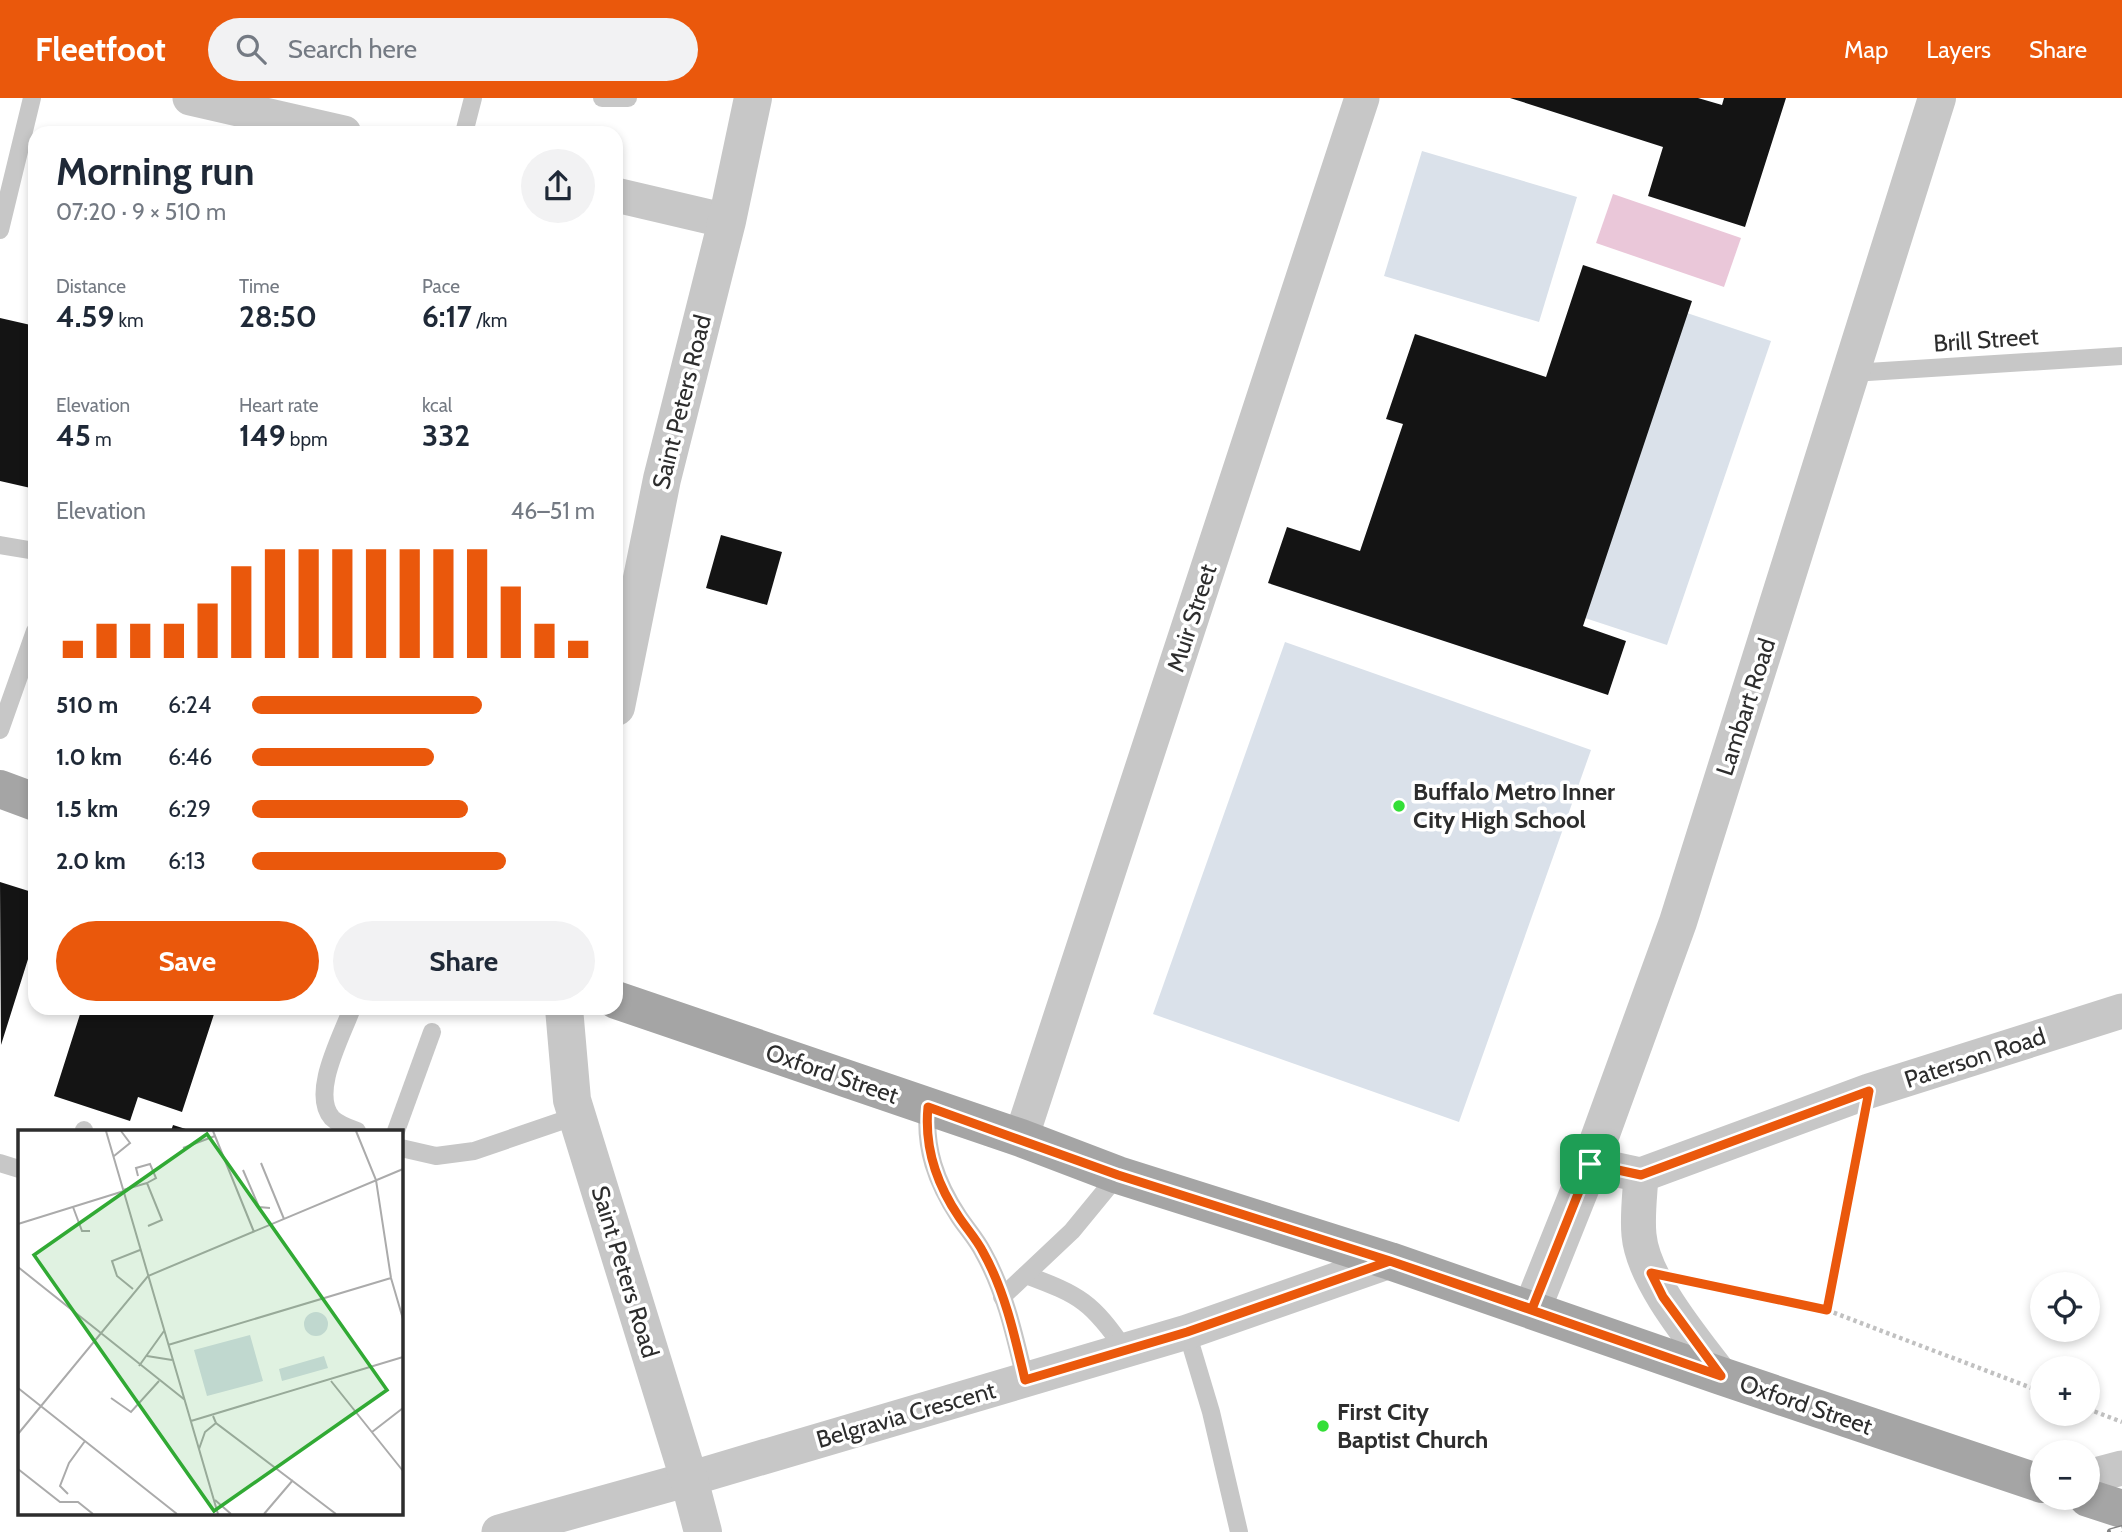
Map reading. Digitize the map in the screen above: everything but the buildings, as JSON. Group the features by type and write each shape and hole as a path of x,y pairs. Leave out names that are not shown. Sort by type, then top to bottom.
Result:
{"main road":[{"path":"0,789 28,799"},
{"name":"Oxford Street","path":"623,1002 1021,1138 1118,1175 1390,1261 2030,1480"},
{"path":"2100,1502 2122,1509"}],"street":[{"path":"190,98 313,126"},
{"name":"Saint Peters Road","path":"623,672 662,479 727,221 754,98"},
{"name":"Muir Street","path":"1021,1138 1362,98"},
{"name":"Lambart Road","path":"1532,1309 1590,1164 1678,922 1937,98"},
{"path":"623,197 727,221"},
{"name":"Paterson Road","path":"1641,1175 1869,1091 2122,1011"},
{"name":"Saint Peters Road","path":"565,1015 572,1100 576,1115 703,1532"},
{"path":"1590,1164 1641,1175 1639,1237 1651,1273 1663,1297 1721,1376"},
{"name":"Belgravia Crescent","path":"499,1532 689,1479 1187,1332 1390,1261"},
{"path":"2100,1474 2122,1468"}],"lane":[{"path":"0,230 32,98"},
{"path":"466,126 473,98"},
{"path":"602,98 628,98"},
{"name":"Brill Street","path":"1852,373 2122,356"},
{"path":"0,545 28,550"},
{"path":"0,730 28,651"},
{"path":"349,1015 325,1080 324,1106 334,1120 355,1130"},
{"path":"396,1130 432,1032"},
{"path":"928,1107 926,1129 934,1170 957,1214 984,1253 1002,1297 1025,1380"},
{"path":"402,1148 436,1156 474,1151 576,1115"},
{"path":"0,1163 18,1168"},
{"path":"1002,1297 1072,1231 1118,1175"},
{"path":"1026,1275 1054,1285 1093,1307 1125,1350"},
{"path":"1187,1332 1211,1412 1240,1532"}],"path":[{"path":"1827,1310 1869,1091"},
{"path":"1651,1273 1827,1310 2030,1387"},
{"path":"2100,1414 2122,1422"}],"shaded area":[{"path":"1422,151 1577,197 1539,322 1384,276"},
{"path":"1613,194 1741,238 1724,287 1596,243"},
{"path":"1687,313 1771,341 1667,645 1585,618"},
{"path":"1285,642 1591,750 1459,1122 1153,1014"}],"railway":[{"path":"2111,1532 2122,1529"}],"place":[{"name":"Buffalo Metro Inner City High School","path":"1399,806"},
{"name":"First City Baptist Church","path":"1323,1426"}],"route":[{"path":"1590,1164 1532,1309 1390,1261 1118,1175 1021,1138 928,1107 926,1129 934,1170 942,1189 984,1253 1002,1297 1025,1380 1187,1332 1390,1261 1721,1376 1663,1297 1651,1273 1827,1310 1869,1091 1641,1175 1590,1164"}]}
